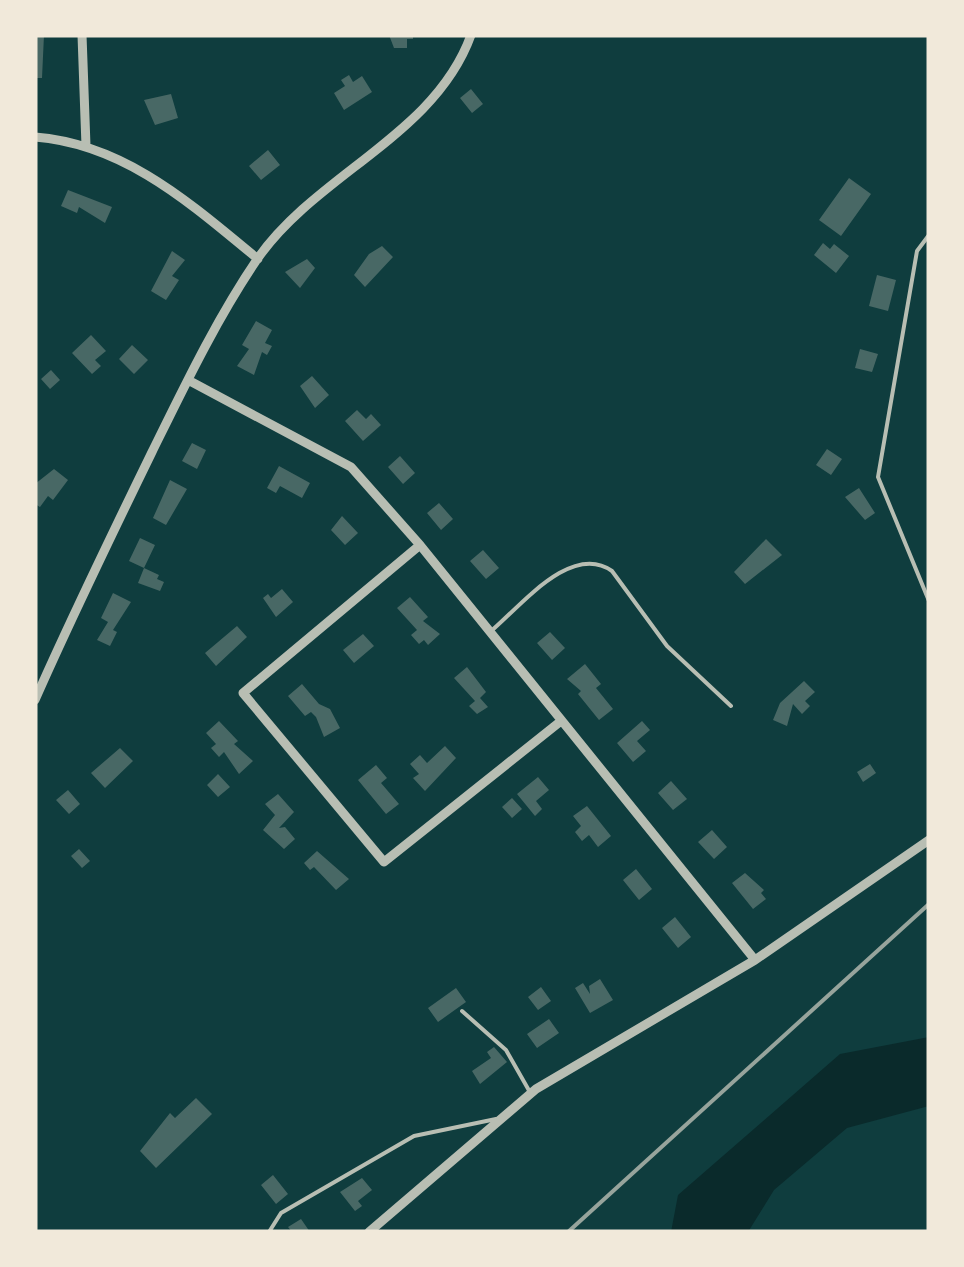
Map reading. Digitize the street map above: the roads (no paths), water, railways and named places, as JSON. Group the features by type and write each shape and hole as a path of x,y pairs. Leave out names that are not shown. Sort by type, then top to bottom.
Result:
{"street":[{"path":"82,35 86,146"},
{"path":"35,700 77,605 188,380 258,258 298,212 432,102 455,72 472,35"},
{"path":"35,137 86,146 153,177 258,258"},
{"path":"188,380 351,468 420,545 755,960"},
{"path":"420,545 243,693 384,862 561,721"},
{"path":"369,1232 531,1094 755,960 929,840"}],"lane":[{"path":"929,236 916,251 878,477 929,601"},
{"path":"490,632 564,570 584,561 598,562 612,571 678,659 731,706"},
{"path":"462,1011 506,1050 531,1094"},
{"path":"269,1232 282,1213 414,1136 502,1119"}],"water":[{"path":"929,1037 929,1106 847,1128 774,1190 748,1232 671,1232 678,1195 840,1054"}],"railway":[{"path":"568,1232 929,904"}]}
